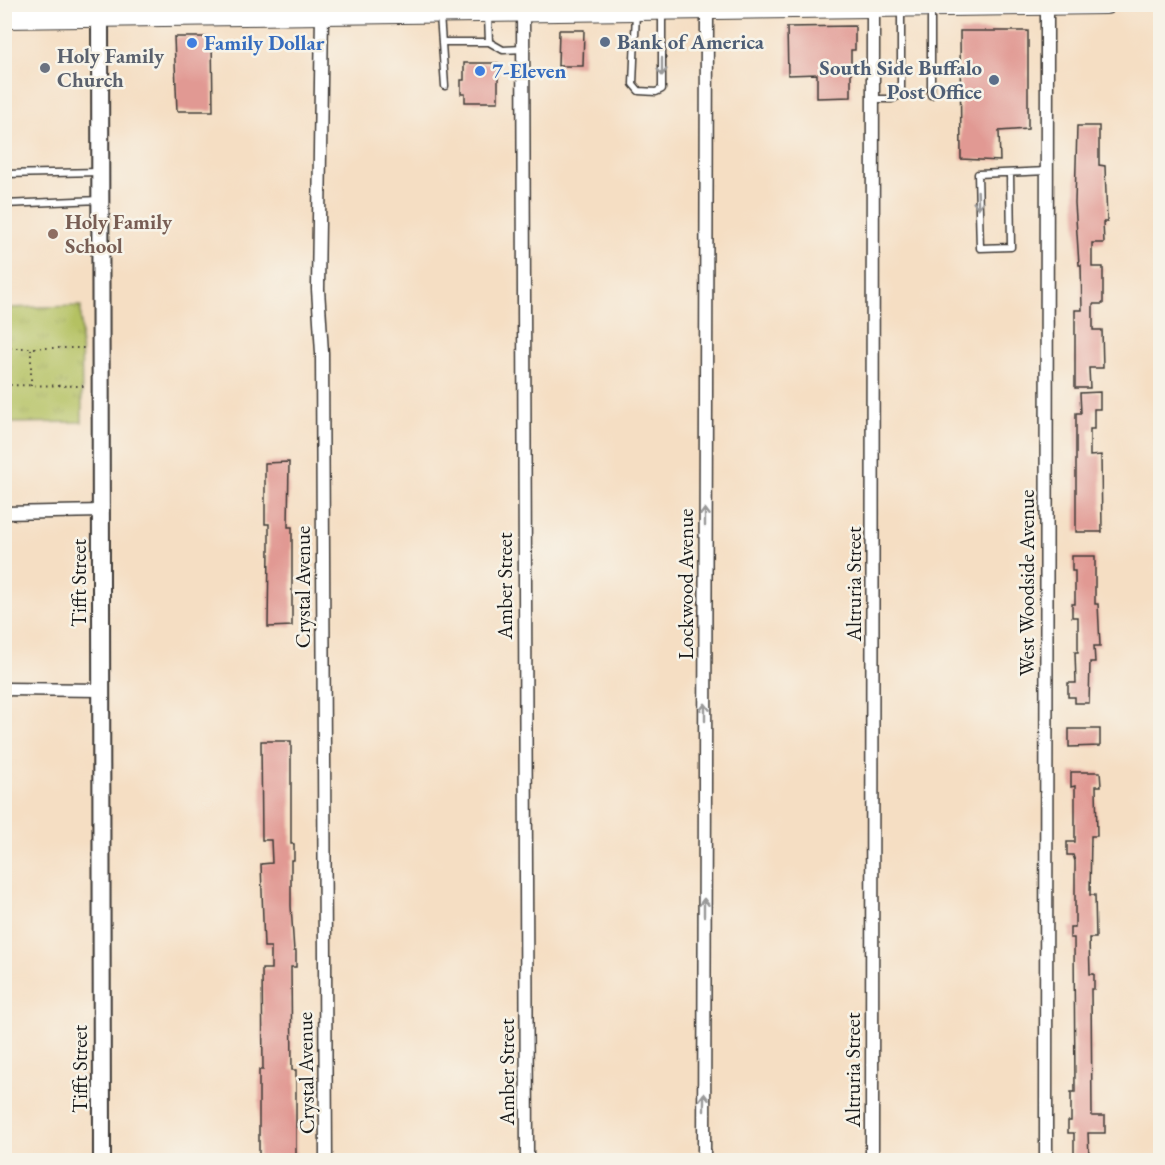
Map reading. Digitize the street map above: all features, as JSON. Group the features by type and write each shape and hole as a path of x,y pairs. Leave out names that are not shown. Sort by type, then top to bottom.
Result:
{"main road":[{"path":"4,18 100,11 263,9 322,13 440,8 524,11 616,7 662,9 707,6 873,7 1106,4"}],"street":[{"name":"West Woodside Avenue","path":"1046,1161 1047,5"},
{"name":"Lockwood Avenue","path":"704,1161 707,6"},
{"name":"Altruria Street","path":"872,1161 873,7"},
{"name":"Tifft Street","path":"100,11 102,1161"},
{"name":"Amber Street","path":"524,11 527,1161"},
{"name":"Crystal Avenue","path":"322,13 318,289 322,365 326,1161"},
{"path":"4,513 102,512"},
{"path":"4,689 102,690"}],"lane":[{"path":"873,99 892,99 898,96 901,89 901,6"},
{"path":"931,6 931,95"},
{"path":"440,8 444,42 445,86"},
{"path":"636,9 633,84 639,92 656,92 662,88 662,9"},
{"path":"488,11 489,42"},
{"path":"444,42 489,42 503,50 524,49"},
{"path":"1010,173 1011,247 980,248 978,174 1048,171"},
{"path":"4,174 100,172"},
{"path":"4,204 100,200"}],"path":[{"path":"4,348 88,348"},
{"path":"31,348 31,386"},
{"path":"4,385 88,386"}],"green space":[{"path":"81,306 82,422 5,423 5,308"}],"building":[{"path":"855,26 855,50 851,50 851,97 817,98 817,74 788,75 787,27"},
{"path":"559,30 584,30 583,66 558,66"},
{"name":"South Side Buffalo Post Office","path":"960,31 1028,31 1028,129 999,131 1000,161 961,159"},
{"path":"174,37 212,37 213,111 177,111"},
{"path":"464,63 498,63 498,102 465,102 465,94 461,94"},
{"path":"1077,126 1099,126 1099,165 1105,166 1107,222 1103,222 1104,243 1092,243 1092,267 1103,267 1103,304 1093,304 1093,330 1102,330 1103,368 1089,368 1090,388 1075,388 1075,310 1082,310 1081,265 1079,265 1075,203"},
{"path":"1100,392 1100,409 1094,409 1094,429 1090,429 1090,456 1101,455 1102,532 1076,532 1076,413 1081,413 1080,393"},
{"path":"289,462 288,527 292,527 292,626 268,627 269,524 265,524 265,463"},
{"path":"1072,556 1095,556 1095,604 1098,604 1100,646 1094,646 1095,662 1090,662 1089,703 1075,703 1075,697 1068,697 1068,683 1076,683 1075,652 1078,652 1078,617 1072,617 1072,604 1075,604 1075,571 1072,571"},
{"path":"1069,729 1100,729 1100,746 1069,747"},
{"path":"261,741 291,741 291,844 294,844 294,860 291,860 291,906 294,951 296,951 296,967 291,967 292,1070 296,1070 296,1161 259,1161 259,1070 263,1070 262,969 271,969 271,947 264,947 261,864 272,863 271,840 262,840"},
{"path":"1071,772 1100,772 1101,786 1096,786 1097,836 1091,836 1090,895 1095,895 1096,938 1089,938 1090,974 1094,974 1094,989 1091,989 1092,1116 1105,1116 1105,1133 1088,1133 1089,1156 1074,1156 1074,1133 1068,1133 1068,1121 1071,1121 1071,1092 1075,1092 1074,938 1070,938 1070,927 1075,927 1075,861 1073,855 1067,855 1067,842 1075,842 1075,786 1071,787"}],"place":[{"name":"Bank of America","path":"605,42"},
{"name":"Family Dollar","path":"192,43"},
{"name":"Holy Family Church","path":"45,68"},
{"name":"7-Eleven","path":"480,71"},
{"name":"South Side Buffalo Post Office","path":"994,80"},
{"name":"Holy Family School","path":"53,234"}]}
